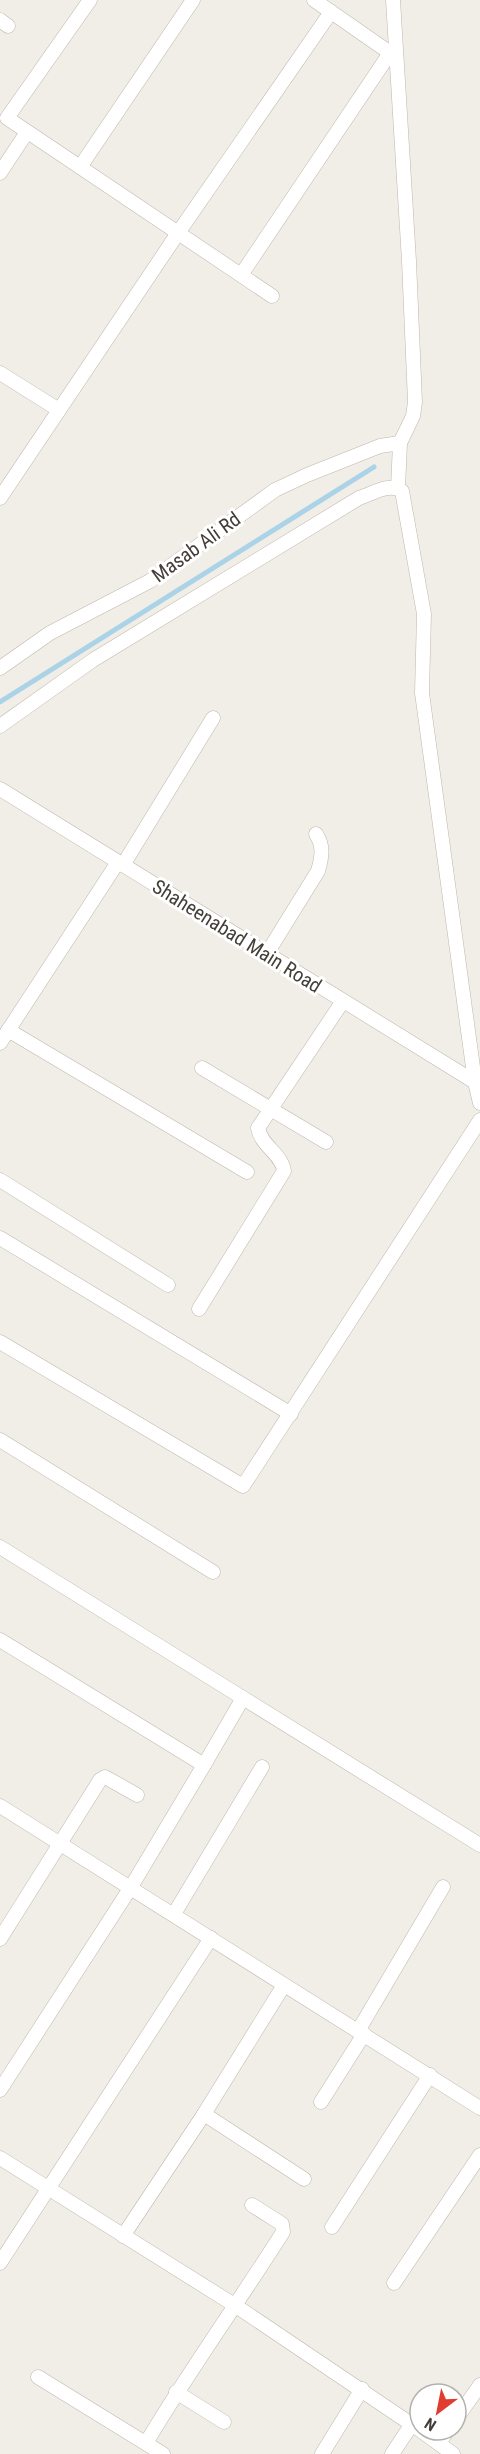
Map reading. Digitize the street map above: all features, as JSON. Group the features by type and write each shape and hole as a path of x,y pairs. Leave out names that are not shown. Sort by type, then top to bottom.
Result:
{"street":[{"path":"90,0 4,116 272,296"},
{"path":"80,168 193,0"},
{"path":"314,0 393,55"},
{"path":"393,0 393,55 409,261 415,402 413,416 400,443 398,488"},
{"path":"0,498 178,233 331,12"},
{"path":"241,275 393,55"},
{"path":"0,173 27,132"},
{"path":"0,373 59,410"},
{"name":"Masab Ali Rd","path":"0,668 50,633 150,581 275,490 381,446 400,443"},
{"path":"0,726 93,660 359,498 386,488 398,488 402,491 424,614 422,693 475,1082 480,1103"},
{"path":"0,1043 120,864 213,718"},
{"name":"Shaheenabad Main Road","path":"0,789 475,1082"},
{"path":"266,955 318,871 322,856 322,843 316,834"},
{"path":"199,1309 284,1171 282,1162 259,1135 258,1128 343,1001"},
{"path":"8,1030 247,1172"},
{"path":"202,1068 326,1142"},
{"path":"0,1342 243,1486 480,1120"},
{"path":"0,1180 168,1285"},
{"path":"0,1238 291,1414"},
{"path":"0,1440 213,1572"},
{"path":"0,1547 480,1845"},
{"path":"0,1640 204,1765"},
{"path":"0,2090 131,1887 243,1698"},
{"path":"174,1914 262,1767"},
{"path":"0,1939 100,1780 105,1777 137,1795"},
{"path":"0,1806 480,2108"},
{"path":"321,2102 443,1887"},
{"path":"0,2263 211,1938"},
{"path":"123,2236 204,2114 284,1985"},
{"path":"332,2227 430,2075"},
{"path":"204,2114 304,2179"},
{"path":"394,2283 480,2155"},
{"path":"0,2158 236,2306 408,2421"},
{"path":"146,2443 176,2392 236,2306 284,2228 282,2224 252,2205"},
{"path":"38,2377 164,2454"},
{"path":"468,2402 480,2385"},
{"path":"322,2454 362,2389"},
{"path":"176,2392 224,2422"},
{"path":"392,2454 408,2438"},
{"path":"439,2443 453,2454"}],"waterway":[{"path":"0,702 374,467"}]}
